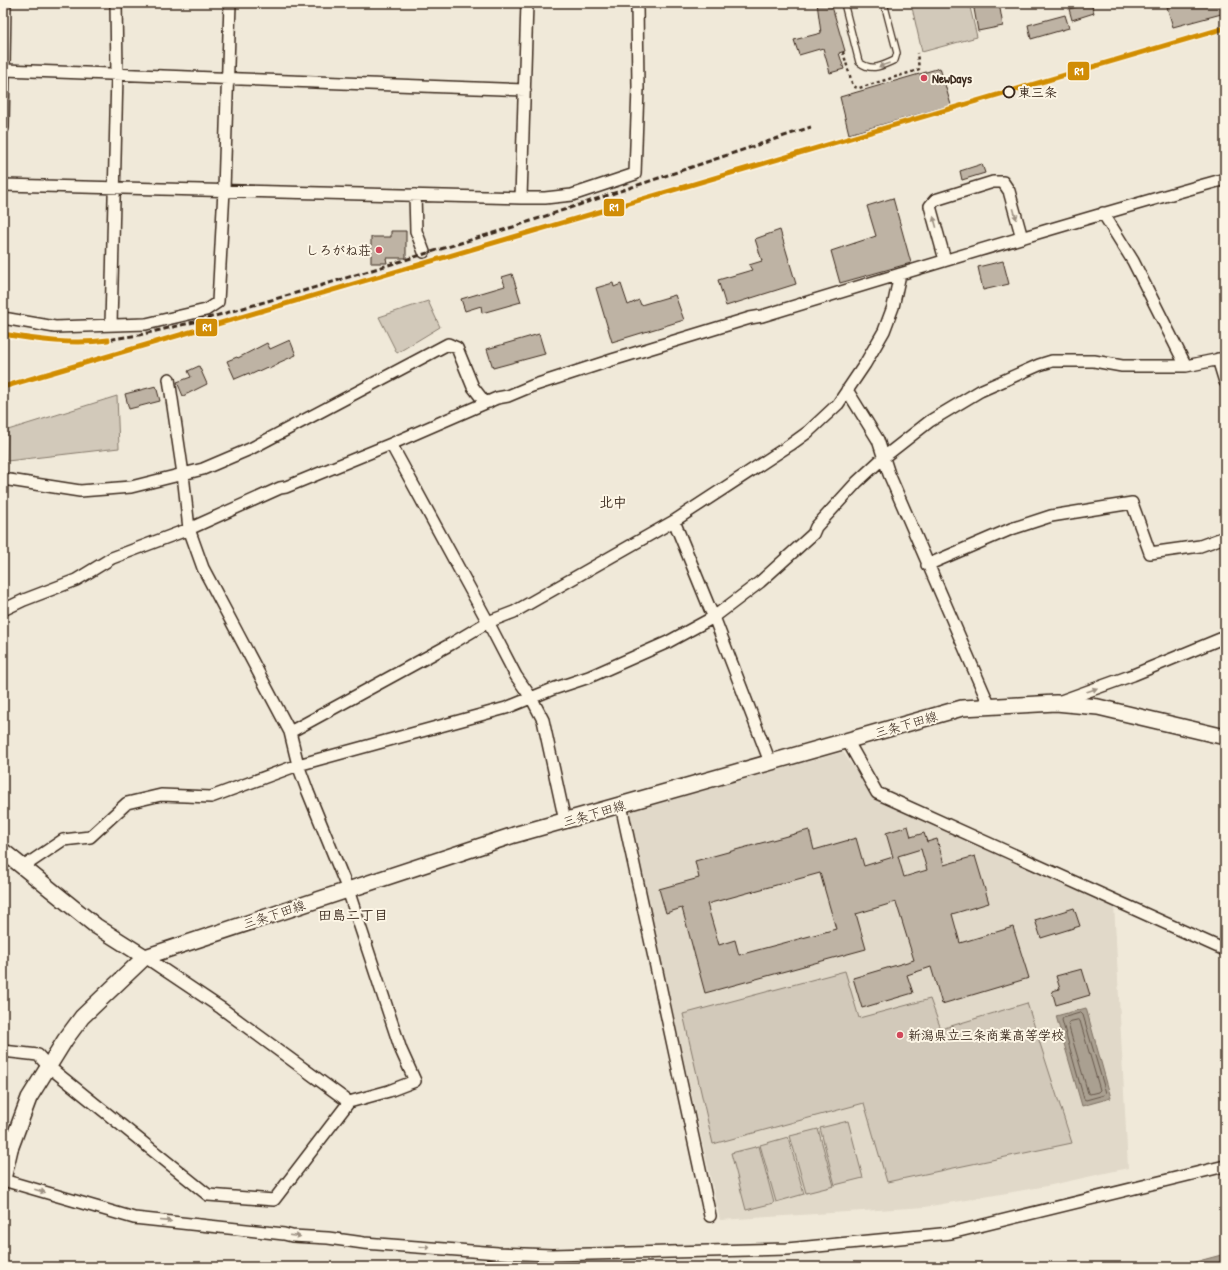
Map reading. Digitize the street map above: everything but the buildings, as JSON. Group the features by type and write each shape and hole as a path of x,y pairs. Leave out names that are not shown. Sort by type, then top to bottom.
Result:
{"main road":[{"name":"三条下田線","path":"145,957 514,835 962,708 1056,703 1098,706 1225,737"},
{"path":"3,851 96,926 145,957 82,1017 48,1066 28,1098 10,1149 4,1173"}],"street":[{"path":"3,128 5,3"},
{"path":"111,326 113,188 117,74 116,3"},
{"path":"3,318 55,327 146,324 206,310 218,302 224,190 230,3"},
{"path":"521,198 527,3"},
{"path":"3,185 521,198 545,198 572,195 635,174 638,88 637,3"},
{"path":"4,70 525,90"},
{"path":"3,610 24,600 76,580 112,558 189,529 280,488 286,487 392,444 490,402 612,360 945,260 1225,179"},
{"path":"945,260 930,206 935,200 993,182 1003,182 1009,191 1022,238"},
{"path":"415,195 416,231 424,252"},
{"path":"1103,214 1133,261 1186,366"},
{"path":"290,732 451,644 488,622 514,612 674,521 808,432 838,404 865,364 884,331 893,307 900,274"},
{"path":"3,479 80,491 131,487 203,468 250,449 448,344 457,348 473,387 483,400 490,402"},
{"path":"23,867 63,840 90,837 127,803 161,794 211,797 298,765 506,708 596,674 668,642 714,618 760,582 812,534 816,526 857,482 884,457 930,421 980,391 1039,365 1052,361 1094,361 1122,366 1186,366 1222,358 1225,382"},
{"path":"3,1052 38,1055 48,1066 208,1195 274,1200 348,1102 389,1091 415,1081 401,1050 348,890 298,765 290,732 203,568 189,529 183,474 168,380"},
{"path":"847,390 878,440 889,474 990,706"},
{"path":"392,444 516,676 532,699 543,720 565,821"},
{"path":"928,565 1011,529 1050,516 1132,503 1150,553 1200,546 1225,537"},
{"path":"674,521 714,618 770,762"},
{"path":"1056,703 1133,675 1225,637"},
{"path":"847,740 877,793 1225,950"},
{"path":"621,805 710,1216"},
{"path":"145,957 221,1008 348,1102"},
{"path":"4,1173 134,1218 364,1243 498,1253 552,1255 787,1249 951,1232 1225,1166"}],"lane":[{"path":"844,3 859,62 865,66 874,68 895,60 897,53 884,3"}],"shaded area":[{"path":"911,3 969,3 977,37 922,52"},
{"path":"428,301 440,327 397,353 379,317"},
{"path":"117,396 119,448 7,461 8,430"},
{"name":"新潟県立三条商業高等学校","path":"843,752 874,797 1114,903 1128,1168 1047,1186 925,1207 720,1220 627,811"},
{"path":"845,971 859,1018 930,999 941,1029 1027,1003 1072,1143 887,1182 864,1103 713,1144 683,1014"},
{"path":"848,1121 863,1178 835,1185 820,1128"},
{"path":"818,1129 834,1186 806,1193 790,1136"},
{"path":"788,1137 804,1194 776,1202 760,1145"},
{"path":"759,1146 774,1203 746,1210 731,1153"}],"water":[{"path":"1086,1008 1111,1098 1082,1106 1056,1016"},
{"path":"1225,1254 1225,1267 1176,1267"}],"railway":[{"path":"3,334 44,340 83,342 139,335 194,322 303,291 513,227 811,127"}],"transit line":[{"name":"R1","path":"3,387 1225,28"},
{"name":"R1","path":"3,334 69,342 108,340"}],"place":[{"name":"NewDays","path":"924,78"},
{"name":"東三条","path":"1009,92"},
{"name":"しろがね荘","path":"379,250"},
{"name":"新潟県立三条商業高等学校","path":"900,1035"}],"district":[{"name":"北中","path":"613,501"},
{"name":"田島二丁目","path":"353,914"}]}
